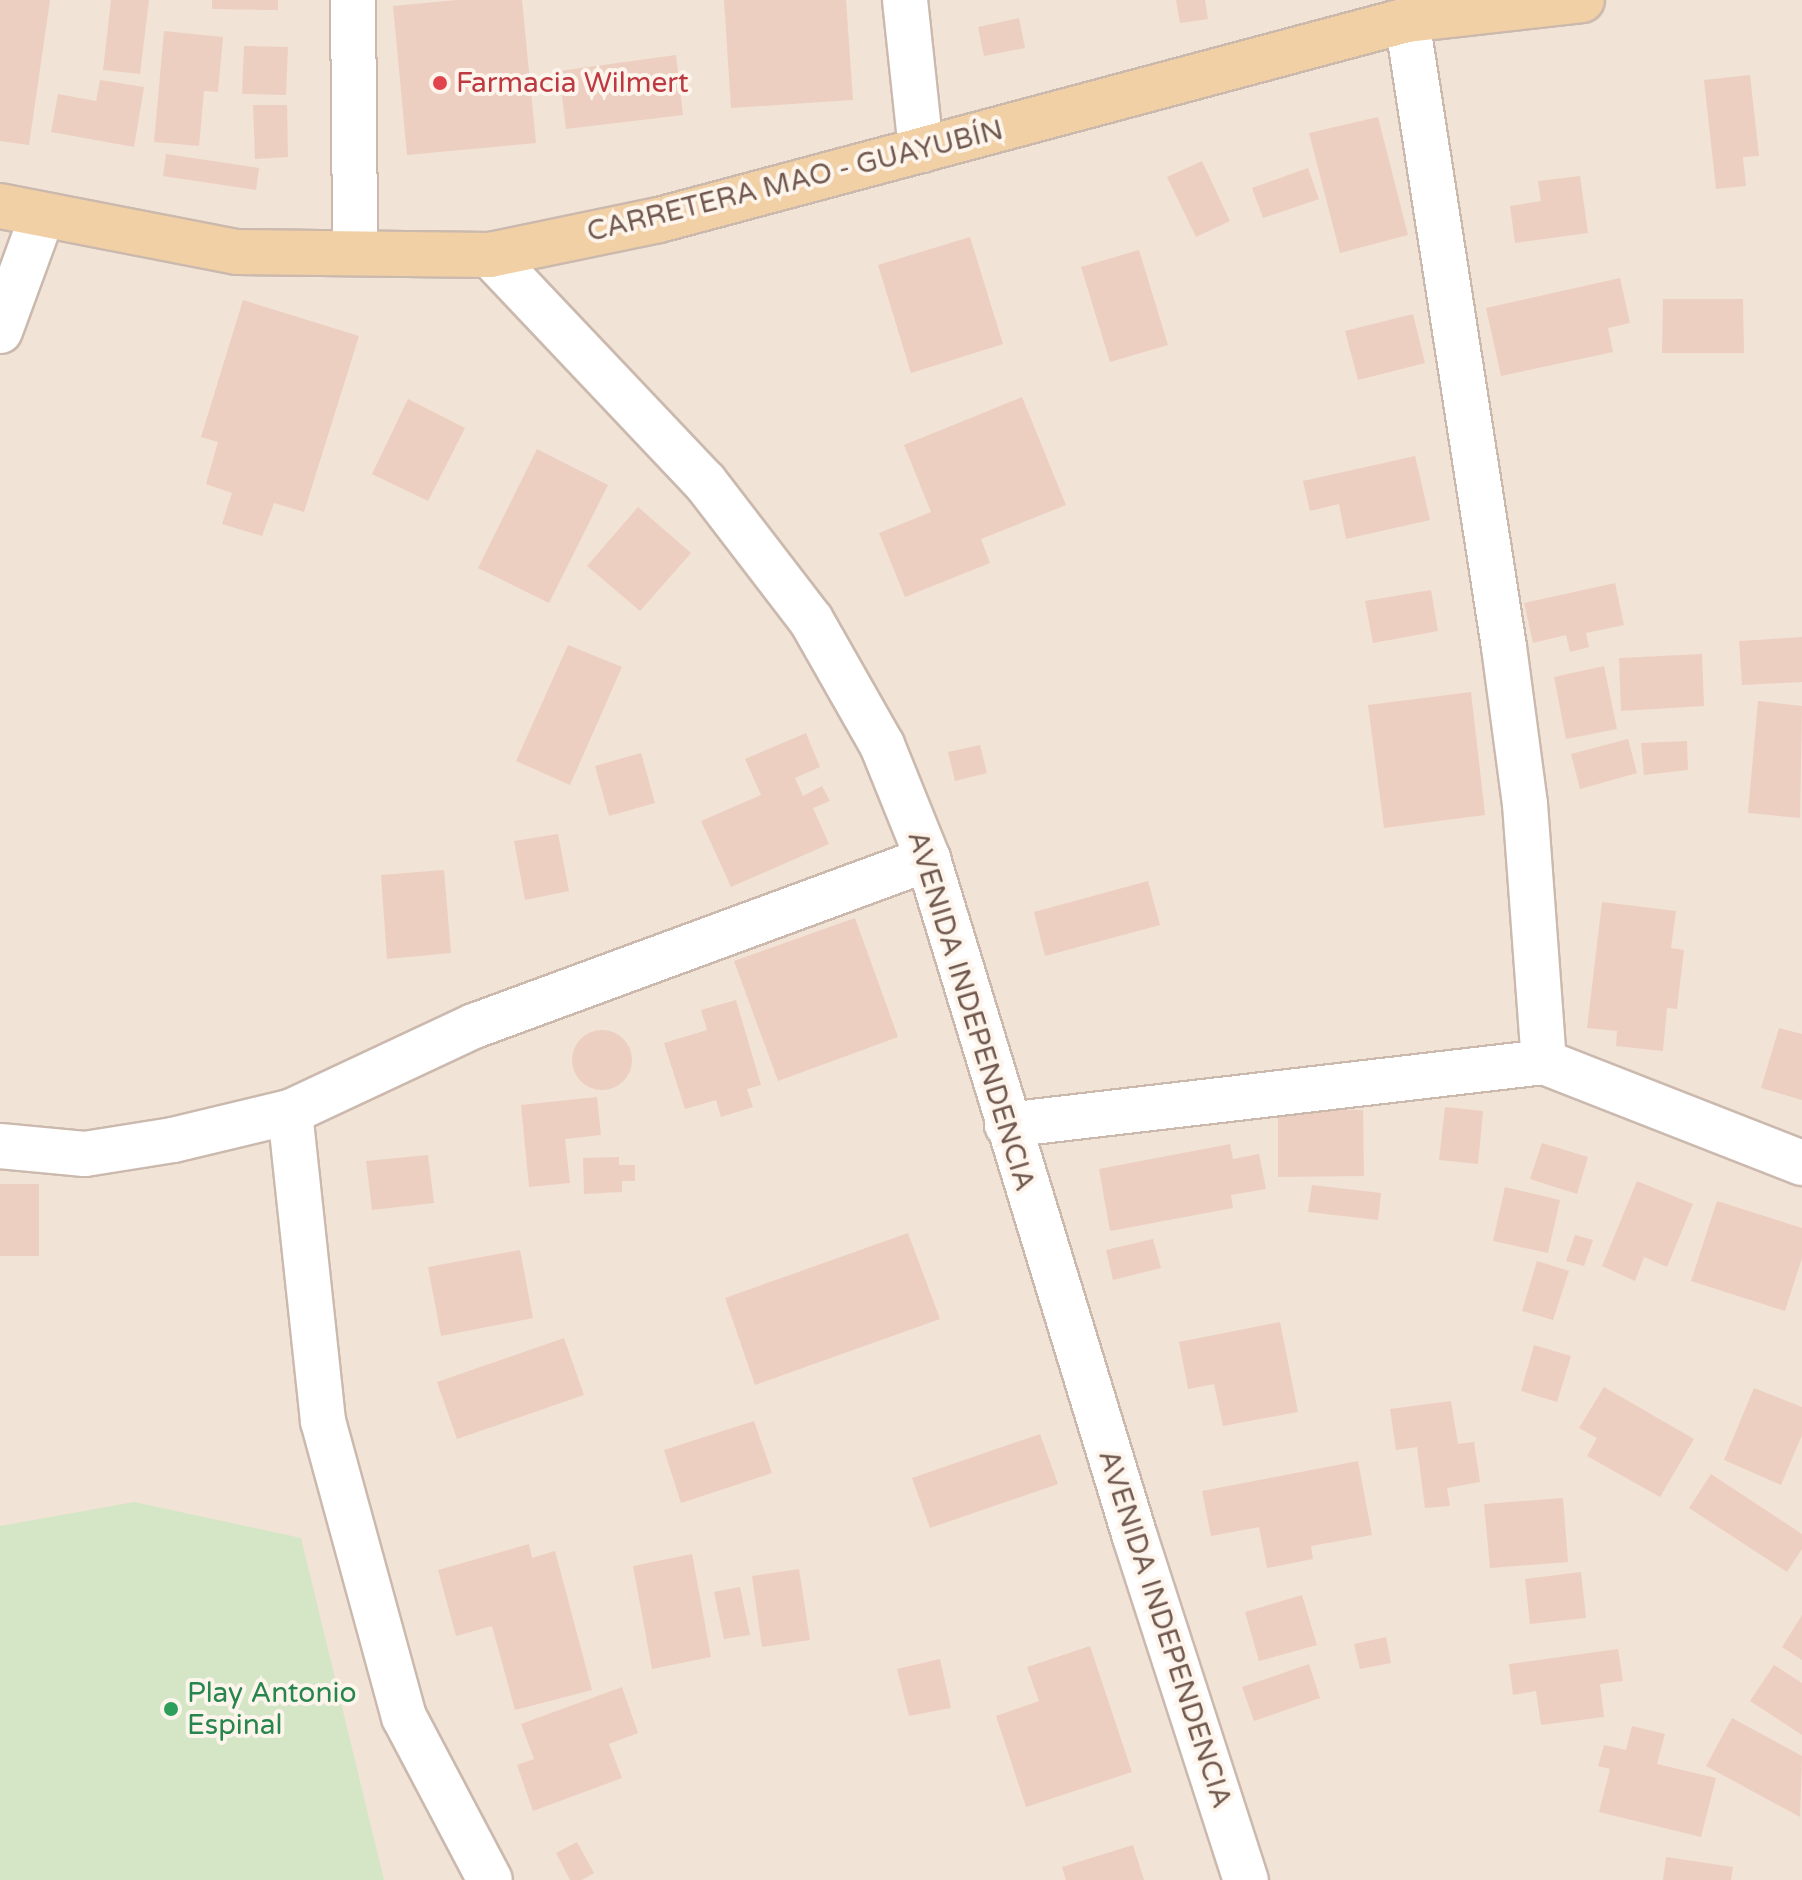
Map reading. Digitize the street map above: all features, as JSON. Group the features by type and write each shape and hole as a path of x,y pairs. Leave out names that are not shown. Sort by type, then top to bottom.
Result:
{"main road":[{"name":"CARRETERA MAO - GUAYUBÍN","path":"0,206 237,252 490,255 659,220 1407,20 1494,4 1582,0"}],"street":[{"path":"353,0 355,251"},
{"path":"905,0 921,150"},
{"path":"1407,20 1525,804 1544,1062"},
{"path":"0,331 42,216"},
{"name":"AVENIDA INDEPENDENCIA","path":"490,255 705,482 811,620 882,745 928,859 1007,1125 1246,1880"},
{"path":"0,1146 85,1154 173,1140 290,1112 474,1026 928,859"},
{"path":"1007,1125 1544,1062 1802,1163"},
{"path":"290,1112 323,1421 404,1717 490,1880"}],"shaded area":[{"path":"0,0 1802,0 1802,1880 0,1880"}],"green space":[{"name":"Play Antonio Espinal","path":"134,1502 301,1538 384,1880 0,1880 0,1526"}],"building":[{"path":"0,0 50,0 29,145 0,141"},
{"path":"111,0 149,0 140,74 103,70"},
{"path":"212,0 278,0 278,10 212,9"},
{"path":"457,0 522,0 536,143 407,155 393,6"},
{"path":"724,0 846,0 853,100 731,108"},
{"path":"1176,0 1205,0 1208,19 1180,23"},
{"path":"1019,18 1025,48 984,56 978,27"},
{"path":"164,31 223,37 218,92 204,91 199,146 154,142"},
{"path":"244,46 288,47 286,95 242,94"},
{"path":"676,55 683,115 566,129 559,71"},
{"path":"1750,75 1759,156 1743,157 1746,186 1716,189 1704,80"},
{"path":"100,80 144,87 134,147 51,132 58,94 96,101"},
{"path":"253,105 287,105 288,157 255,159"},
{"path":"1378,117 1408,235 1340,253 1309,133"},
{"path":"166,154 259,168 256,190 163,176"},
{"path":"1202,161 1230,221 1196,237 1167,177"},
{"path":"1308,168 1319,199 1263,218 1252,188"},
{"path":"1580,176 1588,233 1515,243 1510,206 1541,201 1538,181"},
{"path":"970,237 1003,344 911,373 878,265"},
{"path":"1139,250 1168,345 1110,362 1081,267"},
{"path":"1620,278 1630,323 1608,328 1613,352 1501,376 1486,308"},
{"path":"1663,299 1743,299 1744,353 1662,353"},
{"path":"243,300 359,336 304,512 274,503 262,536 222,524 232,493 206,484 218,442 201,437"},
{"path":"1413,314 1425,363 1358,380 1345,331"},
{"path":"1022,397 1066,505 981,539 990,563 905,597 879,533 931,512 904,445"},
{"path":"408,399 465,428 428,501 372,474"},
{"path":"537,449 608,485 549,603 478,568"},
{"path":"1415,456 1430,520 1346,539 1339,504 1310,511 1303,481"},
{"path":"638,507 691,553 640,611 587,566"},
{"path":"1615,583 1624,625 1586,633 1589,647 1570,652 1566,635 1533,643 1524,603"},
{"path":"1431,590 1438,631 1373,643 1365,601"},
{"path":"1802,637 1802,682 1742,685 1739,641"},
{"path":"568,645 622,667 570,785 516,761"},
{"path":"1702,654 1704,706 1621,711 1619,658"},
{"path":"1604,666 1617,729 1566,739 1554,677"},
{"path":"1471,692 1485,815 1384,828 1368,705"},
{"path":"1758,701 1802,706 1800,818 1748,813"},
{"path":"806,733 820,767 795,778 803,796 822,786 830,801 813,808 829,844 731,887 701,821 761,795 745,759"},
{"path":"1628,739 1637,773 1580,789 1571,754"},
{"path":"1687,741 1688,770 1644,775 1641,743"},
{"path":"980,745 987,773 955,781 948,752"},
{"path":"641,753 655,803 609,816 595,766"},
{"path":"558,834 569,891 525,900 514,841"},
{"path":"444,870 451,953 387,959 381,875"},
{"path":"1148,881 1160,925 1045,956 1034,912"},
{"path":"1602,902 1676,911 1671,948 1684,950 1677,1009 1667,1008 1663,1051 1616,1046 1617,1031 1587,1028"},
{"path":"855,918 898,1037 778,1081 734,961"},
{"path":"736,1000 761,1085 747,1089 753,1107 721,1117 716,1100 685,1109 664,1043 707,1030 701,1010"},
{"path":"1779,1028 1802,1034 1802,1100 1761,1088"},
{"path":"602,1030 613,1032 623,1039 630,1049 630,1071 623,1081 613,1088 602,1090 591,1088 581,1081 574,1071 572,1060 574,1049 581,1039 591,1032"},
{"path":"597,1097 601,1135 565,1139 570,1183 529,1187 521,1105"},
{"path":"1445,1107 1483,1111 1478,1164 1439,1160"},
{"path":"1278,1109 1363,1110 1364,1176 1278,1177"},
{"path":"1542,1143 1588,1157 1577,1194 1530,1179"},
{"path":"1230,1144 1233,1159 1259,1154 1266,1189 1231,1195 1233,1208 1110,1231 1099,1169"},
{"path":"428,1155 434,1203 372,1210 366,1161"},
{"path":"619,1157 619,1165 635,1165 635,1181 622,1181 622,1192 584,1194 583,1158"},
{"path":"1637,1181 1693,1204 1667,1267 1644,1257 1635,1281 1602,1266"},
{"path":"0,1184 39,1184 39,1256 0,1256"},
{"path":"1312,1185 1381,1193 1378,1220 1308,1212"},
{"path":"1505,1187 1560,1200 1548,1253 1493,1241"},
{"path":"1717,1201 1802,1228 1802,1258 1785,1311 1691,1281"},
{"path":"908,1233 940,1319 755,1385 725,1298"},
{"path":"1575,1235 1593,1240 1584,1266 1566,1261"},
{"path":"1153,1239 1161,1268 1113,1280 1106,1250"},
{"path":"520,1250 533,1318 441,1336 428,1267"},
{"path":"1537,1261 1569,1271 1553,1320 1522,1311"},
{"path":"1280,1322 1298,1412 1223,1426 1214,1384 1188,1389 1179,1342"},
{"path":"564,1338 584,1395 457,1439 437,1382"},
{"path":"1534,1345 1571,1356 1557,1402 1521,1391"},
{"path":"1604,1387 1694,1439 1660,1497 1587,1456 1597,1438 1579,1428"},
{"path":"1754,1388 1802,1407 1802,1435 1781,1485 1724,1460"},
{"path":"1451,1401 1458,1444 1474,1442 1480,1482 1447,1488 1450,1506 1425,1508 1417,1447 1396,1450 1390,1409"},
{"path":"754,1421 772,1473 681,1503 664,1450"},
{"path":"1040,1434 1058,1484 930,1528 912,1478"},
{"path":"1358,1461 1372,1535 1311,1546 1313,1559 1267,1568 1259,1527 1211,1536 1202,1491"},
{"path":"1711,1474 1802,1534 1802,1549 1787,1572 1689,1508"},
{"path":"1563,1498 1568,1562 1490,1568 1484,1504"},
{"path":"529,1544 532,1558 555,1551 592,1690 515,1710 492,1626 456,1636 438,1570"},
{"path":"692,1554 711,1657 652,1669 633,1566"},
{"path":"799,1569 810,1640 762,1647 752,1576"},
{"path":"1581,1572 1586,1618 1530,1624 1525,1579"},
{"path":"740,1587 750,1635 724,1639 714,1592"},
{"path":"1302,1595 1317,1645 1259,1661 1245,1612"},
{"path":"1802,1615 1802,1660 1782,1647"},
{"path":"1386,1637 1391,1663 1360,1669 1354,1644"},
{"path":"1090,1646 1132,1772 1026,1807 996,1716 1039,1701 1027,1667"},
{"path":"1618,1649 1623,1681 1600,1684 1604,1717 1541,1725 1536,1691 1513,1695 1509,1664"},
{"path":"940,1659 951,1708 909,1716 897,1669"},
{"path":"1309,1664 1320,1698 1254,1721 1242,1687"},
{"path":"1774,1665 1802,1683 1802,1735 1750,1701"},
{"path":"622,1687 638,1733 609,1744 622,1778 533,1811 517,1765 534,1759 521,1724"},
{"path":"1732,1718 1802,1756 1800,1817 1706,1766"},
{"path":"1632,1726 1665,1734 1657,1764 1716,1778 1701,1837 1599,1812 1610,1769 1598,1766 1604,1745 1626,1750"},
{"path":"577,1842 594,1873 582,1880 570,1880 556,1853"},
{"path":"1133,1845 1144,1880 1066,1880 1062,1867"},
{"path":"1666,1857 1733,1867 1731,1880 1663,1880"}],"place":[{"name":"Farmacia Wilmert","path":"440,83"},
{"name":"Play Antonio Espinal","path":"171,1709"}]}
